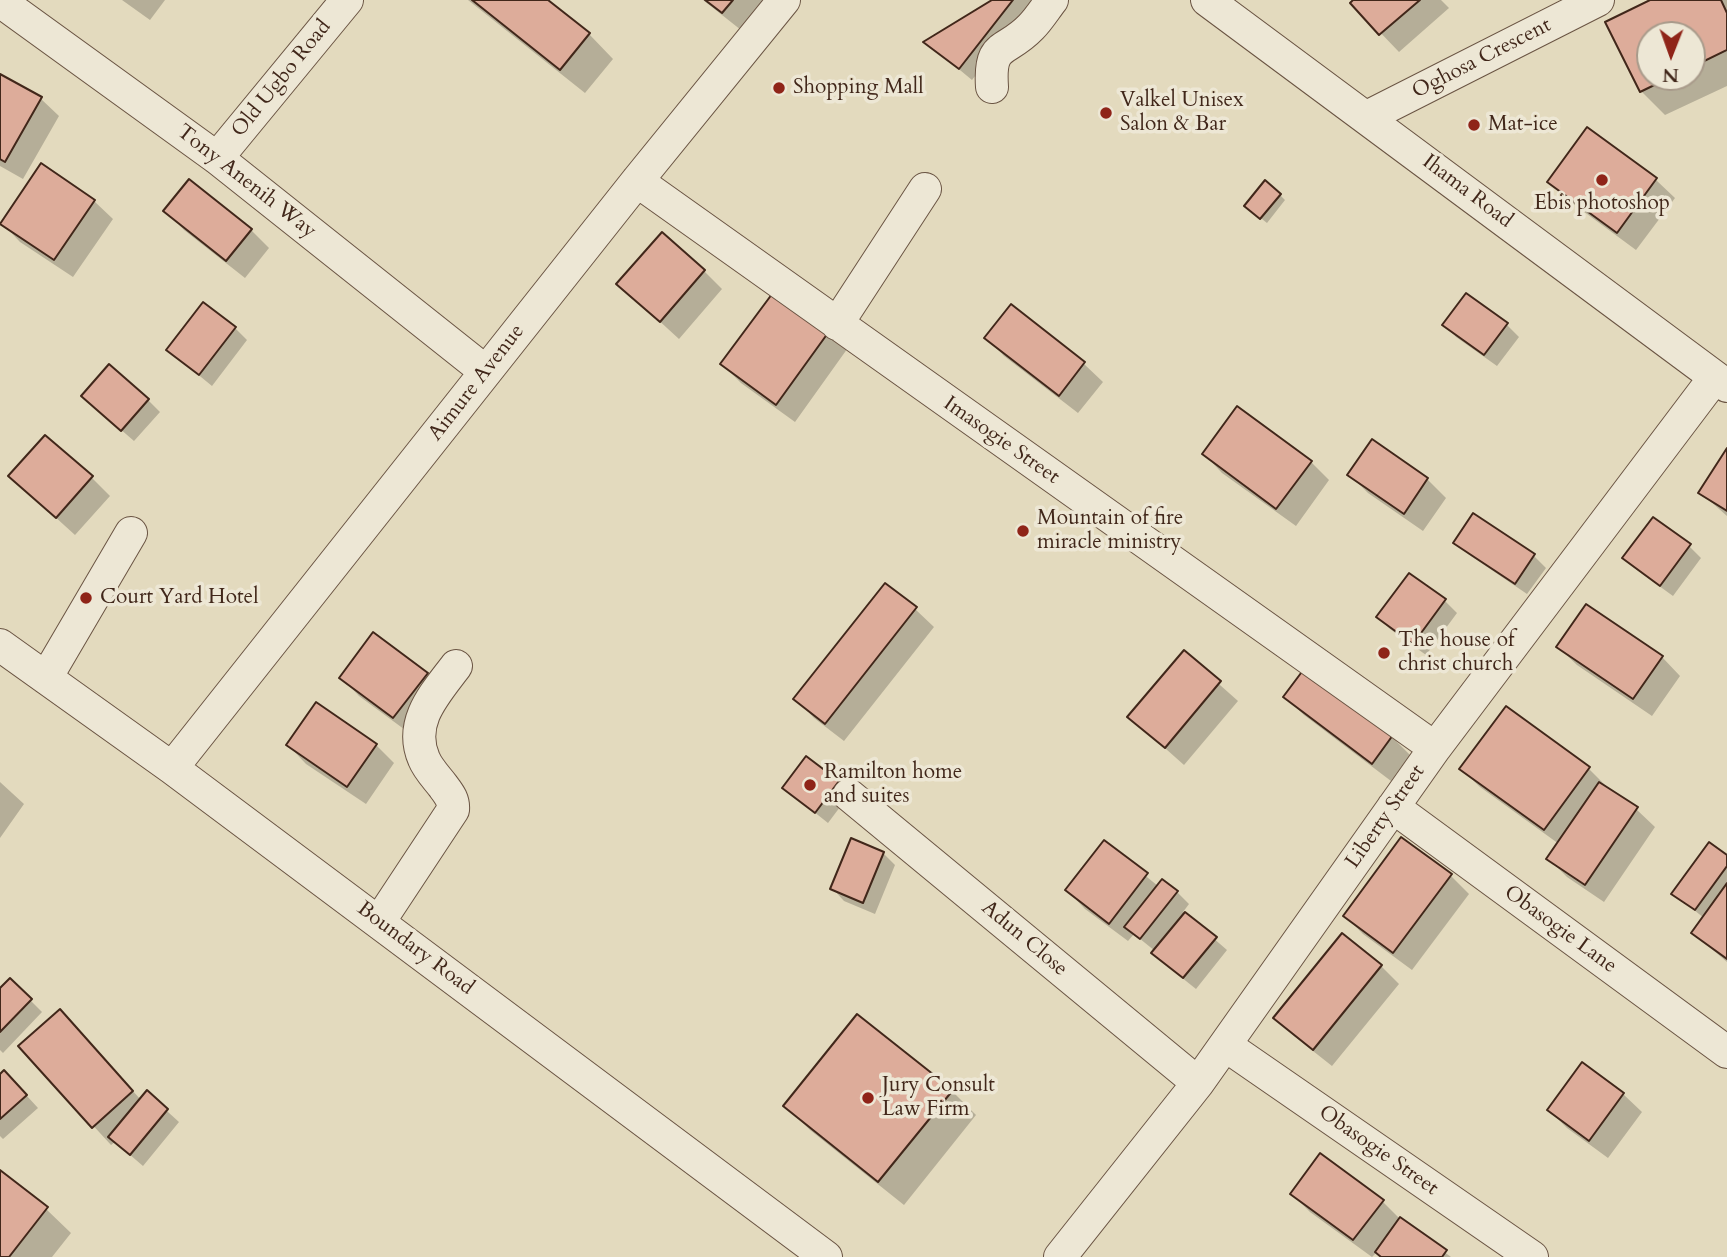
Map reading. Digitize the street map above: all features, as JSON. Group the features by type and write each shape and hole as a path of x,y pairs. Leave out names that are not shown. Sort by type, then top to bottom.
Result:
{"street":[{"name":"Old Ugbo Road","path":"217,158 347,0"},
{"name":"Aimure Avenue","path":"172,768 485,371 785,0"},
{"path":"992,87 991,67 996,51 1031,27 1052,0"},
{"name":"Ihama Road","path":"1207,0 1721,382"},
{"name":"Oghosa Crescent","path":"1367,117 1598,0"},
{"name":"Tony Anenih Way","path":"0,1 217,158 485,371"},
{"name":"Imasogie Street","path":"637,181 1435,748"},
{"path":"837,324 925,189"},
{"name":"Liberty Street","path":"1060,1257 1198,1083 1435,748 1721,382"},
{"path":"46,677 131,533"},
{"name":"Boundary Road","path":"0,645 172,768 826,1257"},
{"path":"379,922 453,810 452,799 424,761 420,749 419,726 424,709 456,666"},
{"name":"Adun Close","path":"849,795 1198,1083"},
{"name":"Obasogie Lane","path":"1392,807 1727,1052"},
{"name":"Obasogie Street","path":"1225,1045 1532,1257"}],"building":[{"path":"472,0 548,0 590,33 560,70"},
{"path":"705,0 733,0 722,13"},
{"path":"992,0 1013,0 959,69 923,42"},
{"path":"1353,0 1420,0 1379,35 1350,3"},
{"path":"1650,0 1721,0 1727,13 1727,50 1706,60 1706,21 1636,21 1636,84 1605,22"},
{"path":"0,74 42,97 5,162 0,159"},
{"name":"Ebis photoshop","path":"1587,127 1657,178 1617,233 1547,182"},
{"path":"41,163 95,200 54,260 0,224"},
{"path":"189,179 252,229 226,261 163,211"},
{"path":"1265,180 1281,194 1260,219 1244,206"},
{"path":"662,232 705,270 660,322 616,284"},
{"path":"778,286 833,326 776,405 720,364"},
{"path":"1466,293 1508,323 1484,355 1442,325"},
{"path":"203,302 236,327 199,375 166,350"},
{"path":"1011,304 1085,362 1059,396 984,338"},
{"path":"109,364 149,399 121,431 81,396"},
{"path":"1237,406 1312,461 1276,509 1202,454"},
{"path":"45,435 93,476 56,518 8,476"},
{"path":"1372,439 1428,478 1404,514 1347,475"},
{"path":"1727,448 1727,511 1698,493"},
{"path":"1473,513 1535,554 1515,584 1453,543"},
{"path":"1653,517 1691,544 1660,586 1622,558"},
{"path":"1409,573 1446,599 1413,644 1376,617"},
{"path":"885,583 917,607 825,724 793,699"},
{"path":"1586,604 1663,656 1633,699 1556,647"},
{"path":"373,632 428,673 393,718 339,678"},
{"path":"1184,650 1221,681 1165,748 1127,717"},
{"path":"1304,669 1393,735 1372,764 1283,697"},
{"path":"316,702 377,744 347,787 286,745"},
{"path":"1506,706 1590,767 1544,830 1459,769"},
{"name":"Ramilton home and suites","path":"806,756 839,781 815,813 782,788"},
{"path":"1599,782 1638,807 1585,885 1546,859"},
{"path":"1401,837 1452,874 1393,953 1343,916"},
{"path":"851,838 884,852 863,903 830,889"},
{"path":"1104,840 1148,873 1109,924 1065,890"},
{"path":"1709,842 1727,855 1727,866 1695,910 1671,894"},
{"path":"1162,879 1178,891 1140,939 1124,927"},
{"path":"1727,883 1727,959 1691,933"},
{"path":"1185,912 1217,937 1183,978 1151,953"},
{"path":"1342,933 1382,965 1313,1050 1273,1018"},
{"path":"10,978 32,999 0,1032 0,988"},
{"path":"60,1009 133,1091 92,1128 18,1046"},
{"name":"Jury Consult Law Firm","path":"857,1014 953,1090 878,1182 783,1106"},
{"path":"1582,1062 1624,1093 1589,1141 1547,1110"},
{"path":"4,1070 27,1095 0,1119 0,1074"},
{"path":"147,1090 168,1109 130,1155 108,1137"},
{"path":"1320,1153 1384,1200 1353,1240 1290,1194"},
{"path":"0,1170 48,1207 9,1257 0,1257"},
{"path":"1400,1217 1447,1250 1442,1257 1381,1257 1375,1252"}],"place":[{"name":"Shopping Mall","path":"779,88"},
{"name":"Valkel Unisex Salon & Bar","path":"1106,113"},
{"name":"Mat-ice","path":"1474,125"},
{"name":"Ebis photoshop","path":"1602,180"},
{"name":"Mountain of fire miracle ministry","path":"1023,531"},
{"name":"Court Yard Hotel","path":"86,598"},
{"name":"The house of christ church","path":"1384,653"},
{"name":"Ramilton home and suites","path":"810,785"},
{"name":"Jury Consult Law Firm","path":"868,1098"}]}
